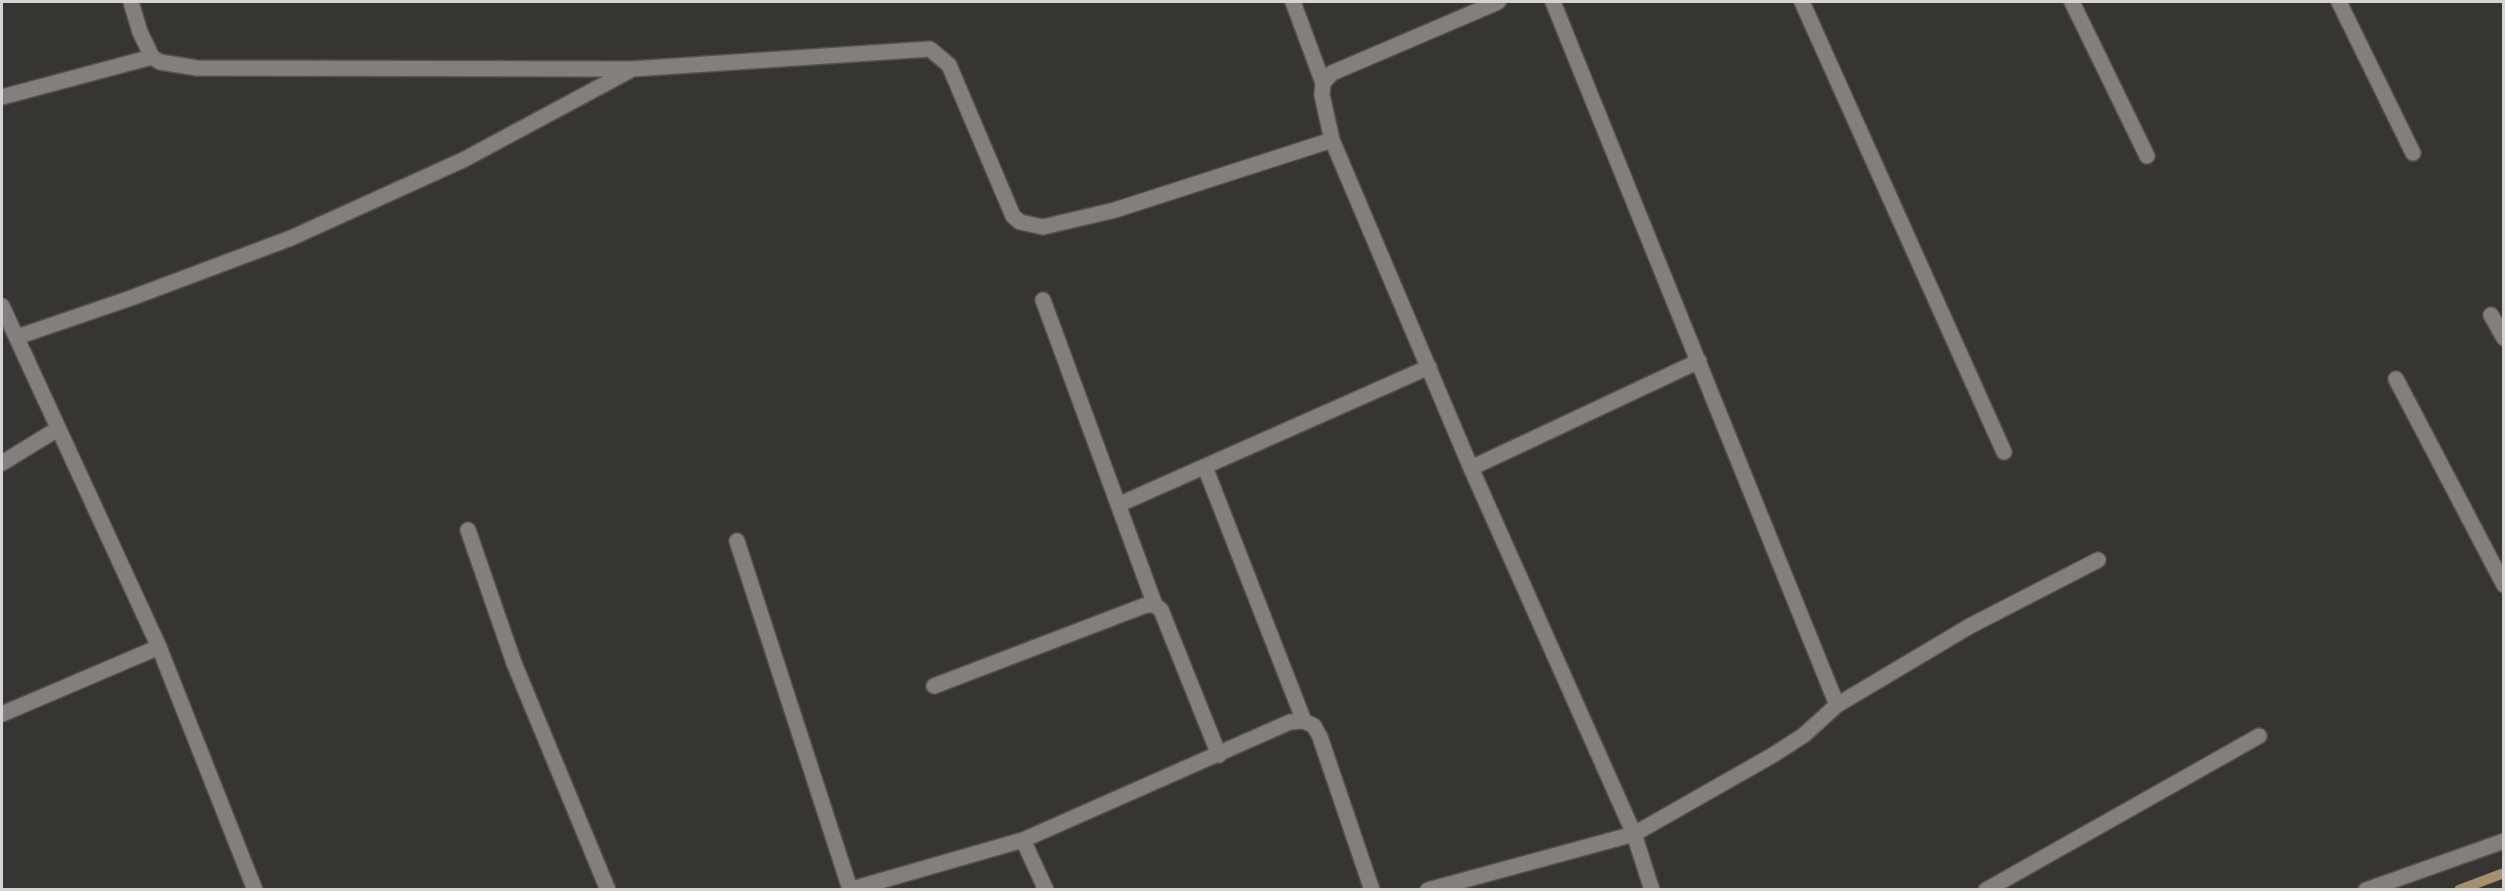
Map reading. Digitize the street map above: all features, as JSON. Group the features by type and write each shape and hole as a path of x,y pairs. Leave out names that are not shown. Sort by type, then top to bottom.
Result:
{"street":[{"path":"131,2 140,32 152,57 160,62 196,68 632,69 930,49 949,65 1013,216 1020,222 1043,227 1115,210 1332,140"},
{"path":"1293,2 1323,83 1322,95 1332,140 1471,468 1634,834 1652,890"},
{"path":"1323,83 1332,73 1498,2"},
{"path":"1553,2 1837,705"},
{"path":"1802,2 2004,452"},
{"path":"2072,2 2148,156"},
{"path":"2339,2 2413,153"},
{"path":"2,97 152,57"},
{"path":"17,337 131,298 291,238 463,160 632,69"},
{"path":"1043,300 1120,504 1155,605 1161,610 1219,755"},
{"path":"2,306 56,430 159,647 255,890"},
{"path":"2492,315 2504,338"},
{"path":"1471,468 1699,361"},
{"path":"1120,504 1429,367"},
{"path":"2396,379 2504,585"},
{"path":"2,463 56,430"},
{"path":"1205,467 1304,721"},
{"path":"468,530 514,663 608,890"},
{"path":"736,540 850,889 1023,840 1290,722 1304,721 1314,726 1320,737 1372,890"},
{"path":"1428,890 1634,834 1773,755 1804,735 1837,705 1970,626 2098,560"},
{"path":"934,686 1146,605 1155,605"},
{"path":"2,714 159,647"},
{"path":"1986,890 2259,736"},
{"path":"1023,840 1046,890"},
{"path":"2366,890 2504,841"}],"waterway":[{"path":"2459,890 2504,873"}]}
